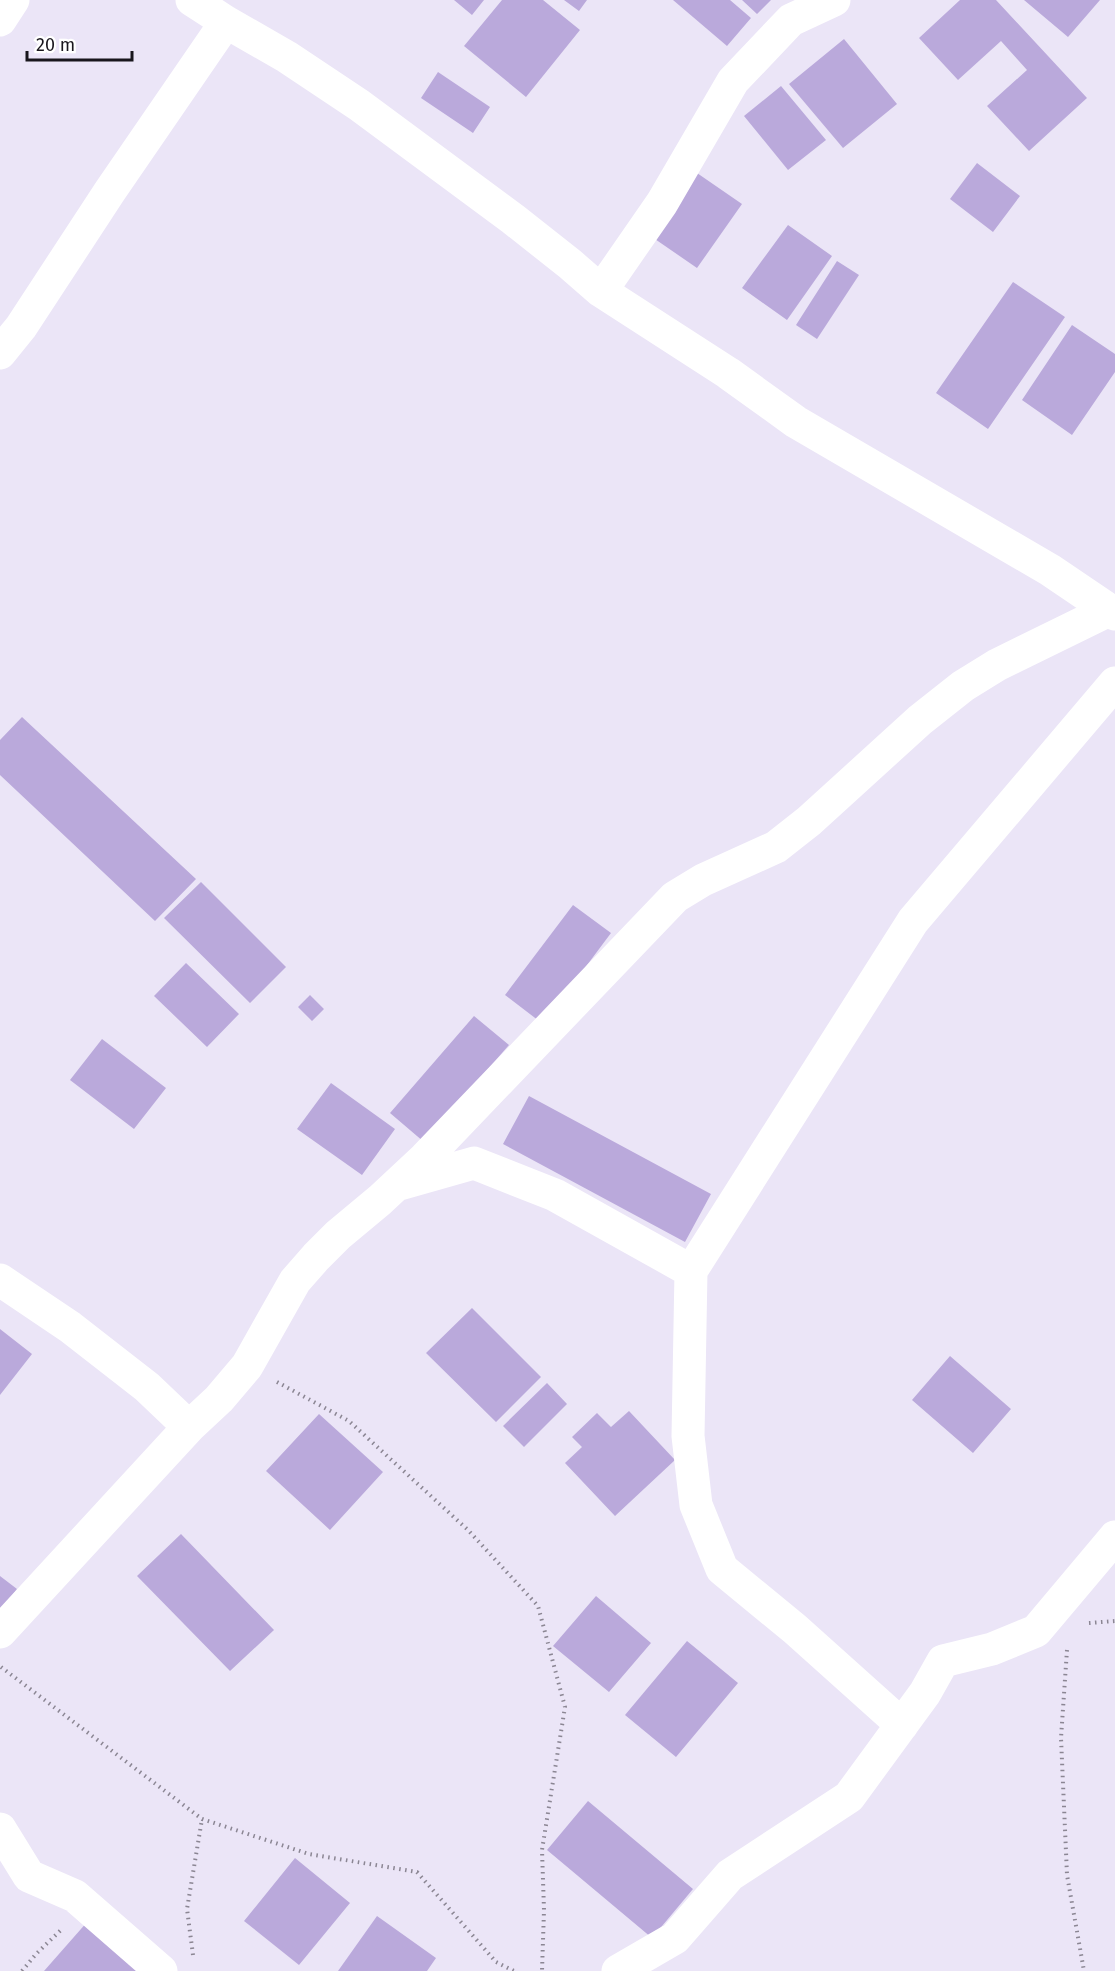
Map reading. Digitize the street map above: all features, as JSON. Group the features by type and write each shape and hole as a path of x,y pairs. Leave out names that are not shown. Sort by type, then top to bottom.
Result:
{"street":[{"path":"0,20 13,0"},
{"path":"192,0 287,57 368,112 513,219 601,291 728,373 796,422 1050,570 1112,612"},
{"path":"601,291 662,203 733,81 791,20 834,0"},
{"path":"0,353 21,327 110,191 226,22"},
{"path":"0,1632 189,1427 219,1399 247,1366 295,1281 338,1235 425,1158 675,897 703,880 776,847 809,821 920,720 963,686 997,665 1112,612"},
{"path":"902,1725 795,1629 722,1569 696,1505 688,1436 691,1271 913,921 1115,683"},
{"path":"396,1185 474,1163 555,1196 691,1271"},
{"path":"0,1280 70,1327 147,1387 189,1427"},
{"path":"618,1971 675,1938 730,1875 849,1797 925,1693 943,1661 992,1649 1036,1631 1115,1537"},
{"path":"0,1829 29,1876 75,1896 161,1971"}],"path":[{"path":"247,1366 350,1421 468,1530 538,1606 565,1707 542,1850 544,1910 542,1971"},
{"path":"1067,1647 1061,1738 1067,1875 1084,1971"},
{"path":"0,1667 202,1819 309,1854 417,1872 496,1962 514,1971"},
{"path":"194,1961 187,1909 202,1819"},
{"path":"22,1971 36,1954 86,1906"}],"building":[{"path":"454,0 484,0 472,15"},
{"path":"502,0 543,0 580,30 526,97 464,46"},
{"path":"564,0 587,0 579,11"},
{"path":"673,0 730,0 751,18 727,46"},
{"path":"742,0 771,0 757,14"},
{"path":"960,0 996,0 1087,98 1029,151 987,106 1027,70 1001,41 958,80 919,38"},
{"path":"1024,0 1100,0 1068,37"},
{"path":"844,39 897,104 843,148 789,84"},
{"path":"438,72 490,107 473,133 421,98"},
{"path":"781,86 826,140 788,170 744,116"},
{"path":"977,163 1020,196 993,232 950,199"},
{"path":"697,173 742,204 697,268 652,237"},
{"path":"788,225 832,256 787,320 742,288"},
{"path":"837,261 859,275 817,339 796,325"},
{"path":"1013,282 1065,317 988,429 936,393"},
{"path":"1072,325 1115,354 1115,372 1072,435 1022,400"},
{"path":"22,717 196,879 155,921 0,775 0,740"},
{"path":"201,882 286,967 250,1003 164,918"},
{"path":"573,905 611,933 543,1024 505,995"},
{"path":"186,963 239,1014 207,1047 154,996"},
{"path":"310,995 324,1009 312,1021 298,1007"},
{"path":"474,1016 509,1045 424,1142 390,1113"},
{"path":"102,1039 166,1088 134,1129 70,1080"},
{"path":"331,1083 395,1129 362,1175 297,1129"},
{"path":"529,1096 711,1194 685,1242 503,1144"},
{"path":"472,1308 541,1377 496,1422 426,1353"},
{"path":"0,1329 32,1354 0,1395"},
{"path":"950,1356 1011,1409 973,1453 912,1400"},
{"path":"547,1383 567,1404 524,1447 503,1426"},
{"path":"629,1411 675,1460 615,1516 565,1463 582,1447 572,1437 597,1413 611,1427"},
{"path":"319,1414 383,1472 330,1530 266,1471"},
{"path":"181,1534 274,1630 230,1671 137,1576"},
{"path":"0,1576 17,1589 0,1612"},
{"path":"596,1596 651,1643 609,1692 553,1646"},
{"path":"687,1641 738,1683 676,1757 625,1715"},
{"path":"588,1801 693,1889 652,1938 547,1850"},
{"path":"295,1858 350,1903 299,1965 244,1921"},
{"path":"377,1916 436,1958 427,1971 338,1971"},
{"path":"88,1921 147,1971 44,1971"}]}
